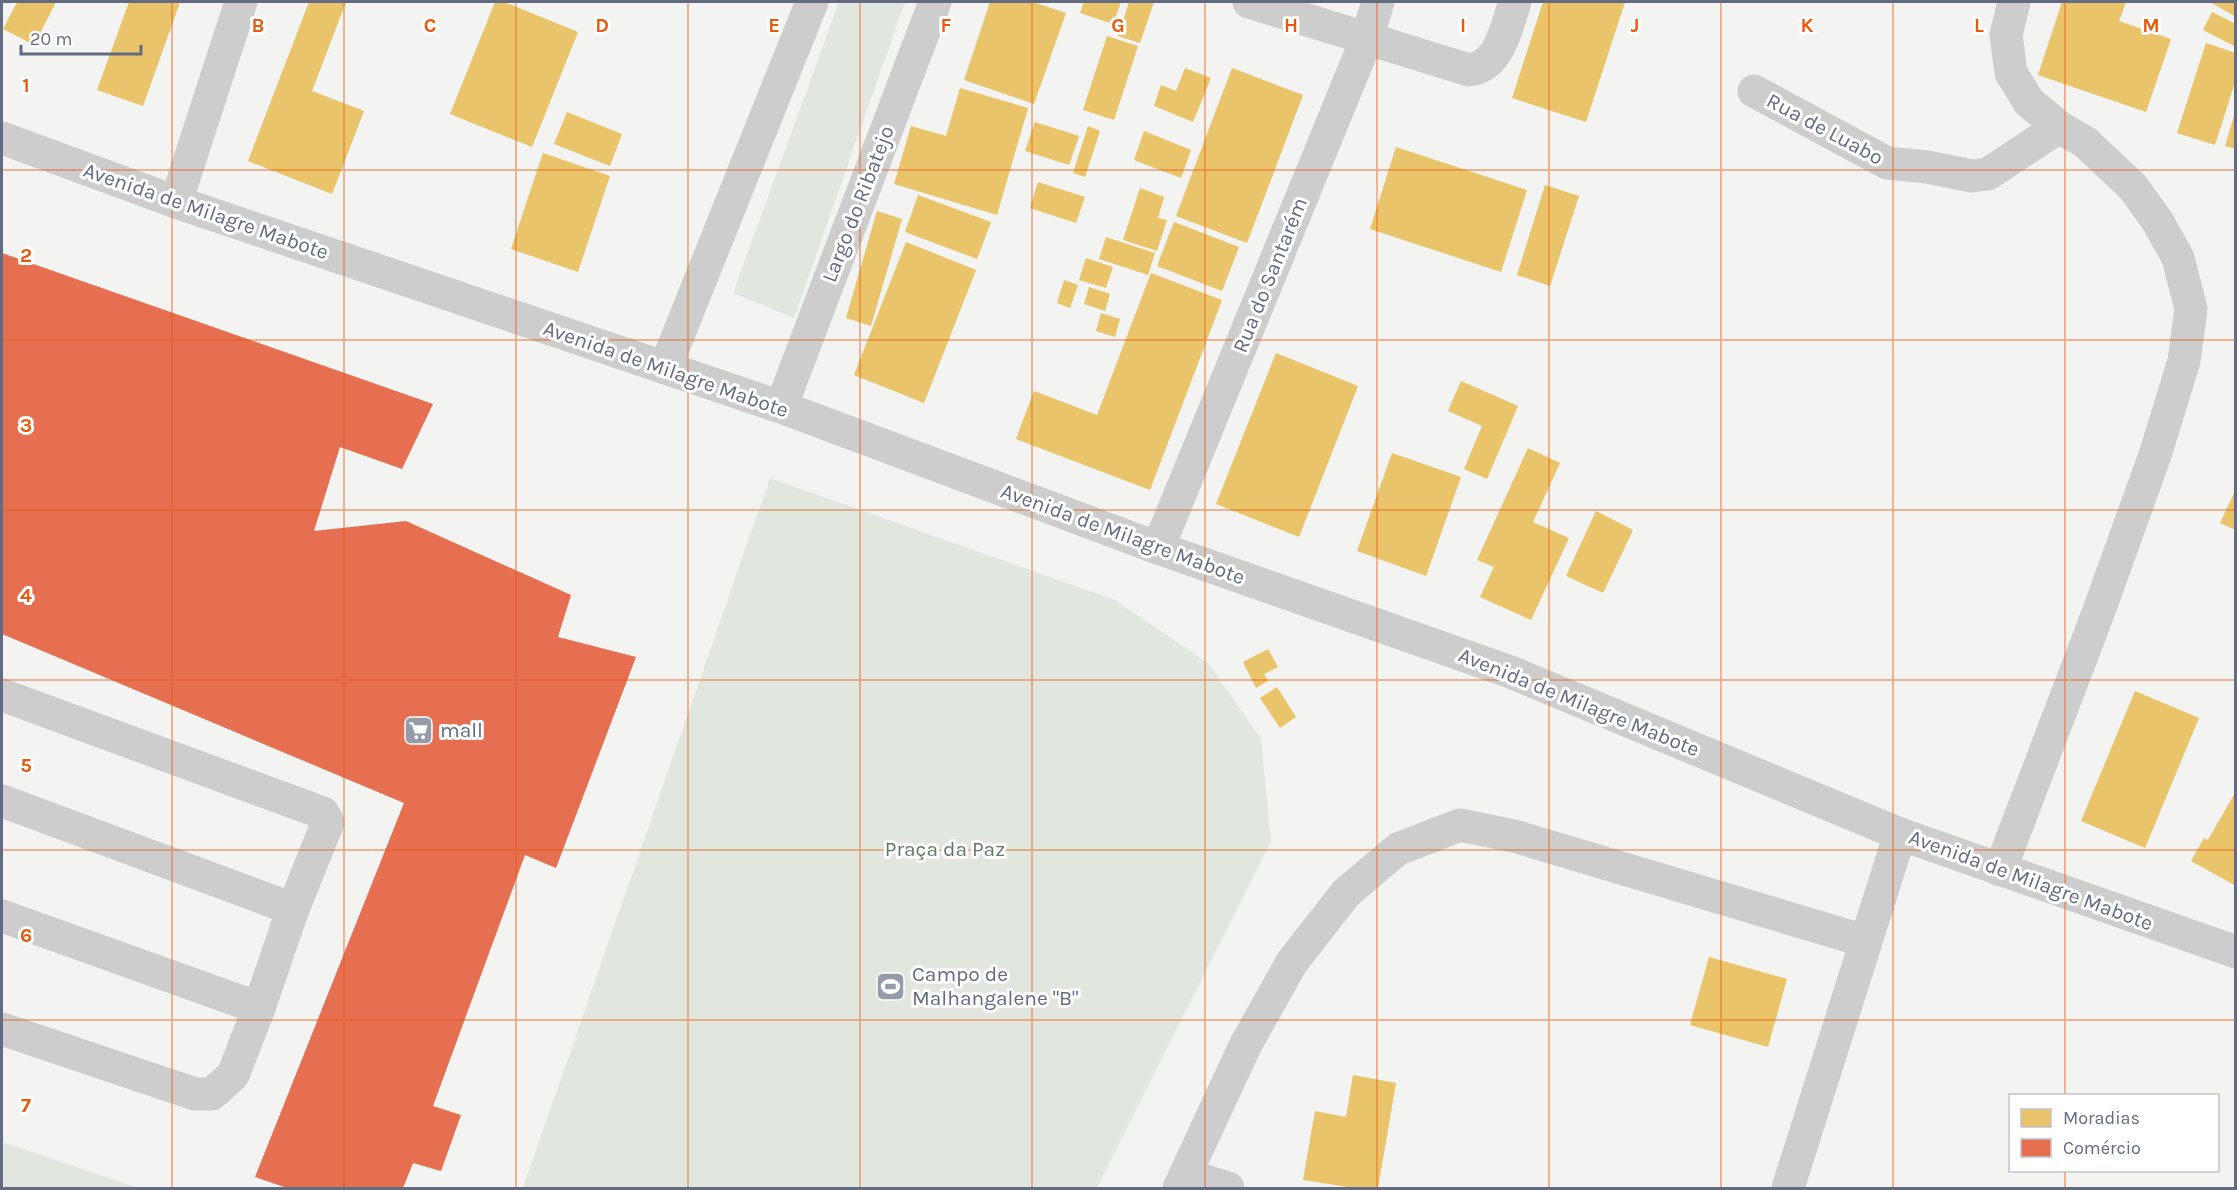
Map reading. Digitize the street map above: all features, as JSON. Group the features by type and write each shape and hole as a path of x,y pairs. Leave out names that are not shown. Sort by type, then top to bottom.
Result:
{"street":[{"path":"176,202 241,2"},
{"path":"665,368 812,2"},
{"name":"Largo do Ribatejo","path":"781,407 935,2"},
{"path":"1249,2 1468,70 1481,69 1490,61 1503,39 1515,2"},
{"name":"Rua do Santarém","path":"1158,548 1367,38 1378,2"},
{"path":"2000,870 2097,616 2155,455 2184,361 2191,309 2178,258 2158,222 2133,187 2085,142 2060,127 2030,102 2011,73 2006,35 2014,2"},
{"name":"Rua de Luabo","path":"1754,91 1887,164 1927,167 1972,176 1988,174 2060,127"},
{"name":"Avenida de Milagre Mabote","path":"2,138 176,202 781,407 1158,548 1508,671 1900,834 2235,952"},
{"path":"2,694 323,813 328,822 293,909 233,1075 212,1094 195,1094 2,1029"},
{"path":"2,801 293,909"},
{"path":"1228,1188 1183,1182 1245,1046 1292,962 1346,893 1398,849 1460,825 1515,836 1865,941"},
{"path":"1788,1188 1900,834"},
{"path":"2,916 259,1008"}],"green space":[{"path":"839,2 905,2 794,318 733,293"},
{"name":"Praça da Paz","path":"770,478 1115,600 1209,664 1261,739 1271,841 1097,1188 523,1188"},
{"path":"2,1142 139,1188 2,1188"}],"building: Moradias":[{"path":"17,2 56,2 34,45 3,29"},
{"path":"129,2 180,2 143,106 97,90"},
{"path":"309,2 346,2 312,91 364,111 332,194 248,161"},
{"path":"495,2 504,2 578,32 532,147 450,114"},
{"path":"990,2 1033,2 1066,13 1034,104 964,80"},
{"path":"1084,2 1121,2 1113,24 1080,13"},
{"path":"1129,2 1154,2 1140,43 1118,36"},
{"path":"1543,2 1625,2 1586,122 1512,98"},
{"path":"2062,2 2126,2 2119,21 2171,39 2146,112 2038,75"},
{"path":"2210,2 2236,2 2236,17"},
{"path":"2212,12 2236,24 2236,47 2203,30"},
{"path":"1107,36 1138,46 1114,120 1083,110"},
{"path":"2206,43 2236,53 2236,79 2215,145 2177,133"},
{"path":"1185,68 1211,78 1193,122 1154,106 1161,85 1176,91"},
{"path":"1232,68 1303,95 1247,243 1176,216"},
{"path":"960,88 1028,108 997,215 894,184 911,126 946,136"},
{"path":"2236,109 2236,149 2225,146"},
{"path":"567,112 622,134 610,166 554,144"},
{"path":"1035,122 1079,136 1069,165 1025,151"},
{"path":"1088,126 1100,131 1085,177 1073,173"},
{"path":"1144,131 1191,150 1181,178 1134,160"},
{"path":"1396,147 1527,190 1501,272 1370,229"},
{"path":"543,153 610,176 578,272 511,249"},
{"path":"1038,182 1085,197 1076,223 1030,208"},
{"path":"1545,185 1579,196 1550,286 1517,275"},
{"path":"1140,188 1164,197 1158,218 1167,220 1157,251 1123,240"},
{"path":"918,195 991,222 977,259 905,232"},
{"path":"877,211 902,219 871,326 846,318"},
{"path":"1174,222 1239,247 1222,291 1157,266"},
{"path":"1106,237 1155,253 1148,275 1099,259"},
{"path":"906,242 976,270 924,403 854,375"},
{"path":"1086,258 1113,267 1106,288 1079,280"},
{"path":"1151,273 1222,300 1150,490 1016,439 1034,391 1097,415"},
{"path":"1064,280 1078,285 1070,308 1057,303"},
{"path":"1089,287 1110,294 1105,311 1084,304"},
{"path":"1101,313 1120,319 1115,337 1096,331"},
{"path":"1276,353 1358,386 1299,537 1216,504"},
{"path":"1461,381 1518,406 1487,479 1464,469 1482,426 1448,411"},
{"path":"1528,448 1560,463 1533,522 1569,538 1531,620 1480,597 1494,567 1477,560"},
{"path":"1392,453 1461,477 1426,576 1357,551"},
{"path":"2236,489 2236,530 2220,523"},
{"path":"1596,511 1633,530 1603,593 1566,576"},
{"path":"1268,649 1278,667 1264,674 1268,681 1256,688 1243,662"},
{"path":"1277,687 1296,717 1280,728 1260,698"},
{"path":"2135,691 2199,718 2145,848 2081,821"},
{"path":"2236,791 2236,886 2191,861 2204,838 2208,840"},
{"path":"1709,957 1787,979 1768,1047 1690,1025"},
{"path":"1353,1075 1396,1083 1378,1188 1354,1188 1303,1180 1315,1111 1346,1117"}],"building: Comércio":[{"name":"mall","path":"2,253 433,404 402,469 340,447 314,531 406,521 571,595 558,637 636,657 556,868 525,855 433,1106 461,1115 441,1171 413,1163 403,1188 287,1188 255,1177 404,803 2,634"}],"place":[{"name":"mall","path":"419,730"},
{"name":"Campo de Malhangalene \"B\"","path":"891,986"}]}
